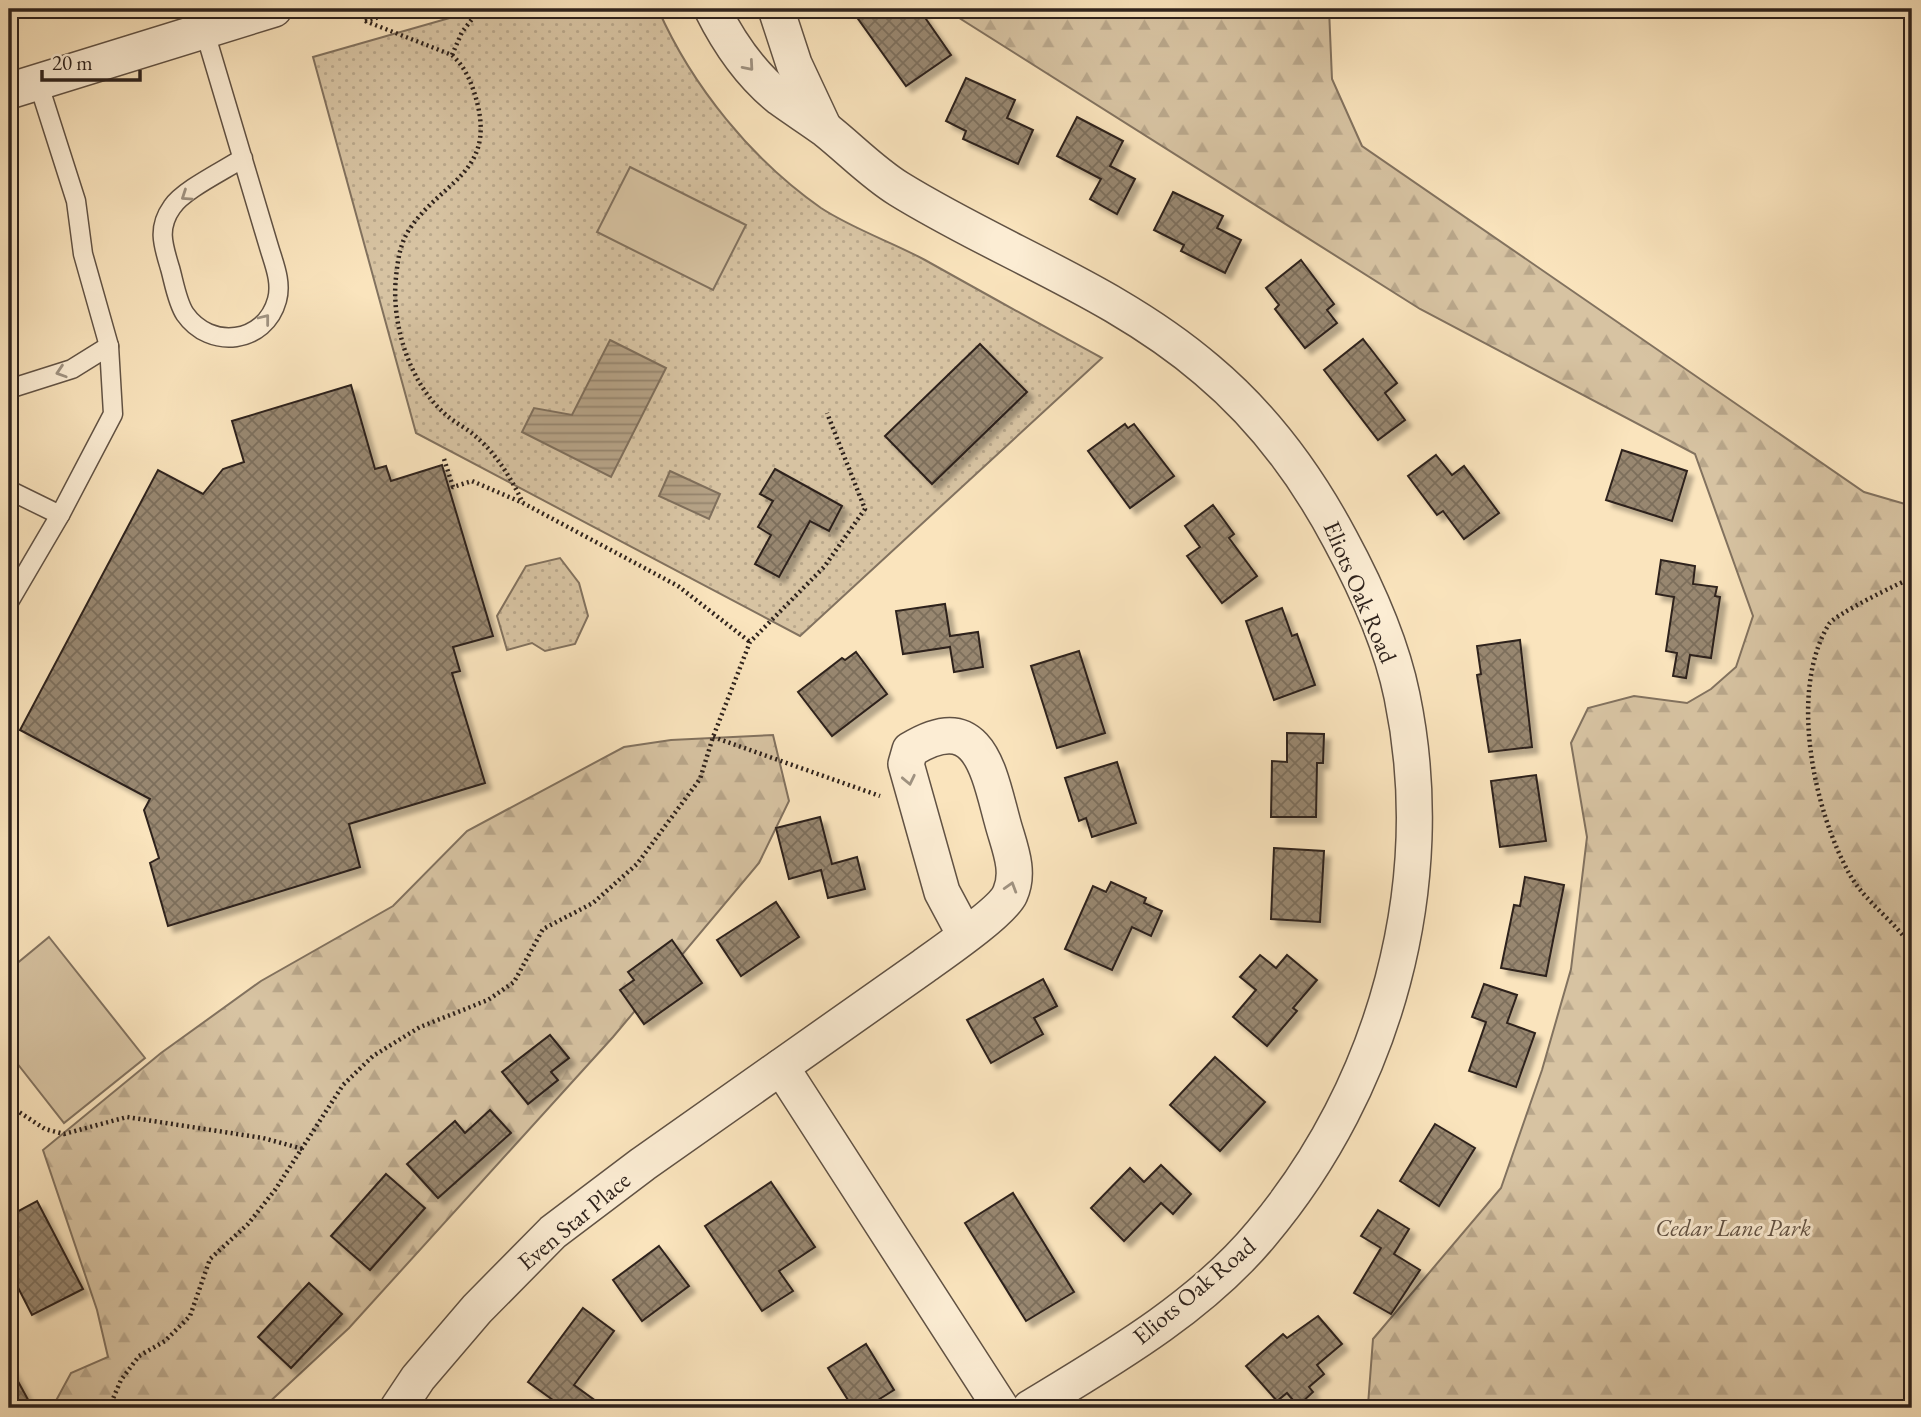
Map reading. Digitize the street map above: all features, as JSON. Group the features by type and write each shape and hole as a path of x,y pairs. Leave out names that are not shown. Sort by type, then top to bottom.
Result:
{"street":[{"path":"24,86 274,9"},
{"name":"Eliots Oak Road","path":"712,9 745,62 776,95 825,130 897,188 1085,286 1170,339 1238,399 1288,453 1323,507 1354,566 1380,627 1402,694 1412,785 1414,849 1407,911 1396,972 1375,1043 1346,1106 1300,1185 1259,1238 1162,1323 1030,1408"},
{"name":"Eliots Oak Road","path":"776,9 794,64 825,130"},
{"name":"Even Star Place","path":"398,1408 418,1378 477,1309 553,1232 965,935 1009,897 1014,884 1015,865 986,760 974,746 959,736 942,735 910,750 906,764 912,794 942,892 965,935"},
{"path":"781,1067 1001,1408"}],"lane":[{"path":"204,29 243,158 278,282 277,299 263,323 251,334 236,338 217,337 201,330 182,310 162,240 162,223 174,204 243,158"},
{"path":"9,602 60,515 113,414 109,346 83,254 76,201 24,86"},
{"path":"9,389 72,369 109,346"},
{"path":"9,490 60,515"}],"path":[{"path":"407,9 365,22 452,54 461,63 473,85 481,121 479,152 462,177 411,227 399,251 395,282 400,326 408,360 422,389 444,414 484,445 510,475 523,503"},
{"path":"452,54 462,32 480,9"},
{"path":"109,1408 121,1380 139,1356 165,1341 190,1316 210,1259 248,1224 303,1149 343,1085 373,1055 420,1027 488,1000 513,982 543,929 593,903 638,864 700,779 713,737 750,642 824,567 865,509 827,413"},
{"path":"444,459 453,487 472,481 523,503 678,586 750,642"},
{"path":"1912,578 1830,621 1819,646 1810,690 1808,740 1829,831 1852,878 1912,948"},
{"path":"713,737 883,797 912,794"},
{"path":"9,1100 19,1112 44,1129 64,1135 127,1117 263,1138 303,1149"}],"green space":[{"path":"481,9 658,9 688,66 706,93 748,144 796,189 833,216 925,260 1102,358 800,636 416,433 313,57"},
{"name":"Cedar Lane Park","path":"945,9 1329,9 1332,79 1362,146 1864,492 1912,506 1912,1408 1363,1408 1368,1405 1373,1339 1501,1188 1542,1070 1571,969 1587,837 1571,743 1588,708 1634,696 1687,703 1711,689 1736,667 1753,616 1695,454 1420,309"},
{"path":"630,167 746,225 713,290 597,232"},
{"path":"560,558 579,583 588,616 575,644 545,651 532,643 507,650 497,616 526,566"},
{"path":"773,735 789,801 759,863 613,1037 349,1328 263,1408 52,1408 71,1373 108,1357 97,1310 43,1150 161,1053 261,981 393,906 467,831 624,747 671,740"},
{"path":"49,937 145,1058 64,1123 9,1053 9,970"}],"shaded area":[{"path":"610,340 666,368 611,477 522,432 534,408 572,415"},
{"path":"670,471 720,494 709,519 659,496"}],"building":[{"path":"851,9 919,9 951,55 906,86"},
{"path":"966,78 1015,100 1007,118 1033,130 1018,164 963,139 966,131 946,121"},
{"path":"1077,117 1123,141 1110,166 1135,179 1117,214 1090,199 1101,179 1057,156"},
{"path":"1173,192 1223,216 1217,228 1241,240 1225,273 1181,251 1184,245 1154,230"},
{"path":"1301,260 1334,304 1327,310 1337,323 1305,348 1275,309 1279,305 1266,288"},
{"path":"1363,339 1397,383 1385,393 1405,420 1378,440 1324,370"},
{"path":"980,344 1027,392 932,484 885,436"},
{"path":"351,385 375,469 386,466 391,481 442,465 493,636 453,647 460,671 452,673 485,783 349,824 360,867 168,926 150,863 159,858 144,810 150,799 20,730 158,470 203,494 223,469 244,462 232,421"},
{"path":"1125,424 1128,428 1134,424 1174,476 1130,508 1088,451"},
{"path":"1622,450 1687,471 1672,521 1606,500"},
{"path":"1436,455 1452,475 1464,466 1499,513 1464,539 1443,511 1437,515 1408,476"},
{"path":"775,469 842,506 829,531 810,521 779,577 755,564 771,535 758,527 773,501 760,494"},
{"path":"1213,505 1234,534 1229,538 1257,576 1222,603 1187,556 1200,547 1185,526"},
{"path":"1661,560 1695,566 1693,584 1717,587 1715,596 1720,597 1711,658 1690,655 1686,678 1673,676 1677,653 1666,651 1674,597 1656,594"},
{"path":"945,604 950,636 978,632 983,667 954,672 950,647 903,654 896,611"},
{"path":"1282,608 1292,636 1297,634 1315,685 1274,700 1246,621"},
{"path":"1520,640 1532,747 1489,752 1477,675 1481,674 1477,646"},
{"path":"1079,651 1105,733 1057,748 1031,666"},
{"path":"856,652 887,694 832,736 798,692 842,658 845,660"},
{"path":"1287,733 1324,734 1323,763 1317,763 1316,817 1271,817 1272,761 1287,762"},
{"path":"1117,762 1136,823 1092,837 1086,818 1079,821 1065,778"},
{"path":"1536,775 1546,841 1500,847 1491,781"},
{"path":"820,817 832,864 857,857 865,889 828,898 821,870 789,879 776,828"},
{"path":"1274,848 1324,851 1320,922 1271,919"},
{"path":"1525,877 1564,885 1546,976 1501,968 1514,905 1520,906"},
{"path":"1111,882 1146,898 1144,903 1162,911 1151,936 1132,927 1112,970 1065,949 1093,886 1106,892"},
{"path":"776,902 799,937 741,976 717,940"},
{"path":"672,940 702,983 644,1024 620,990 634,980 628,972"},
{"path":"1260,955 1276,968 1287,955 1317,980 1293,1008 1297,1011 1267,1046 1233,1017 1256,990 1240,977"},
{"path":"1043,979 1057,1006 1034,1018 1043,1034 991,1063 967,1020"},
{"path":"1484,984 1517,995 1507,1023 1535,1033 1516,1087 1469,1071 1486,1022 1472,1017"},
{"path":"550,1035 569,1058 551,1072 558,1080 528,1104 502,1072"},
{"path":"1215,1057 1265,1102 1220,1151 1170,1105"},
{"path":"490,1110 511,1133 438,1198 407,1164 455,1121 465,1133"},
{"path":"1435,1124 1475,1148 1439,1206 1400,1181"},
{"path":"1161,1165 1191,1194 1173,1214 1161,1203 1124,1241 1091,1208 1130,1168 1144,1182"},
{"path":"386,1174 425,1208 370,1270 331,1236"},
{"path":"771,1182 815,1247 779,1271 793,1291 762,1311 705,1226"},
{"path":"1013,1193 1074,1292 1026,1321 965,1223"},
{"path":"37,1201 83,1289 32,1315 9,1270 9,1216"},
{"path":"1378,1210 1409,1229 1394,1254 1420,1270 1391,1314 1354,1293 1381,1248 1361,1236"},
{"path":"659,1246 689,1286 642,1321 613,1280"},
{"path":"309,1283 342,1314 291,1368 258,1337"},
{"path":"583,1308 614,1331 574,1385 600,1404 597,1408 564,1408 528,1382"},
{"path":"1318,1316 1342,1344 1317,1365 1324,1374 1309,1387 1313,1392 1298,1406 1287,1393 1277,1401 1246,1366 1283,1334 1287,1338"},
{"path":"866,1344 894,1390 865,1408 853,1408 828,1368"},
{"path":"9,1365 31,1405 25,1408 9,1408"}]}
